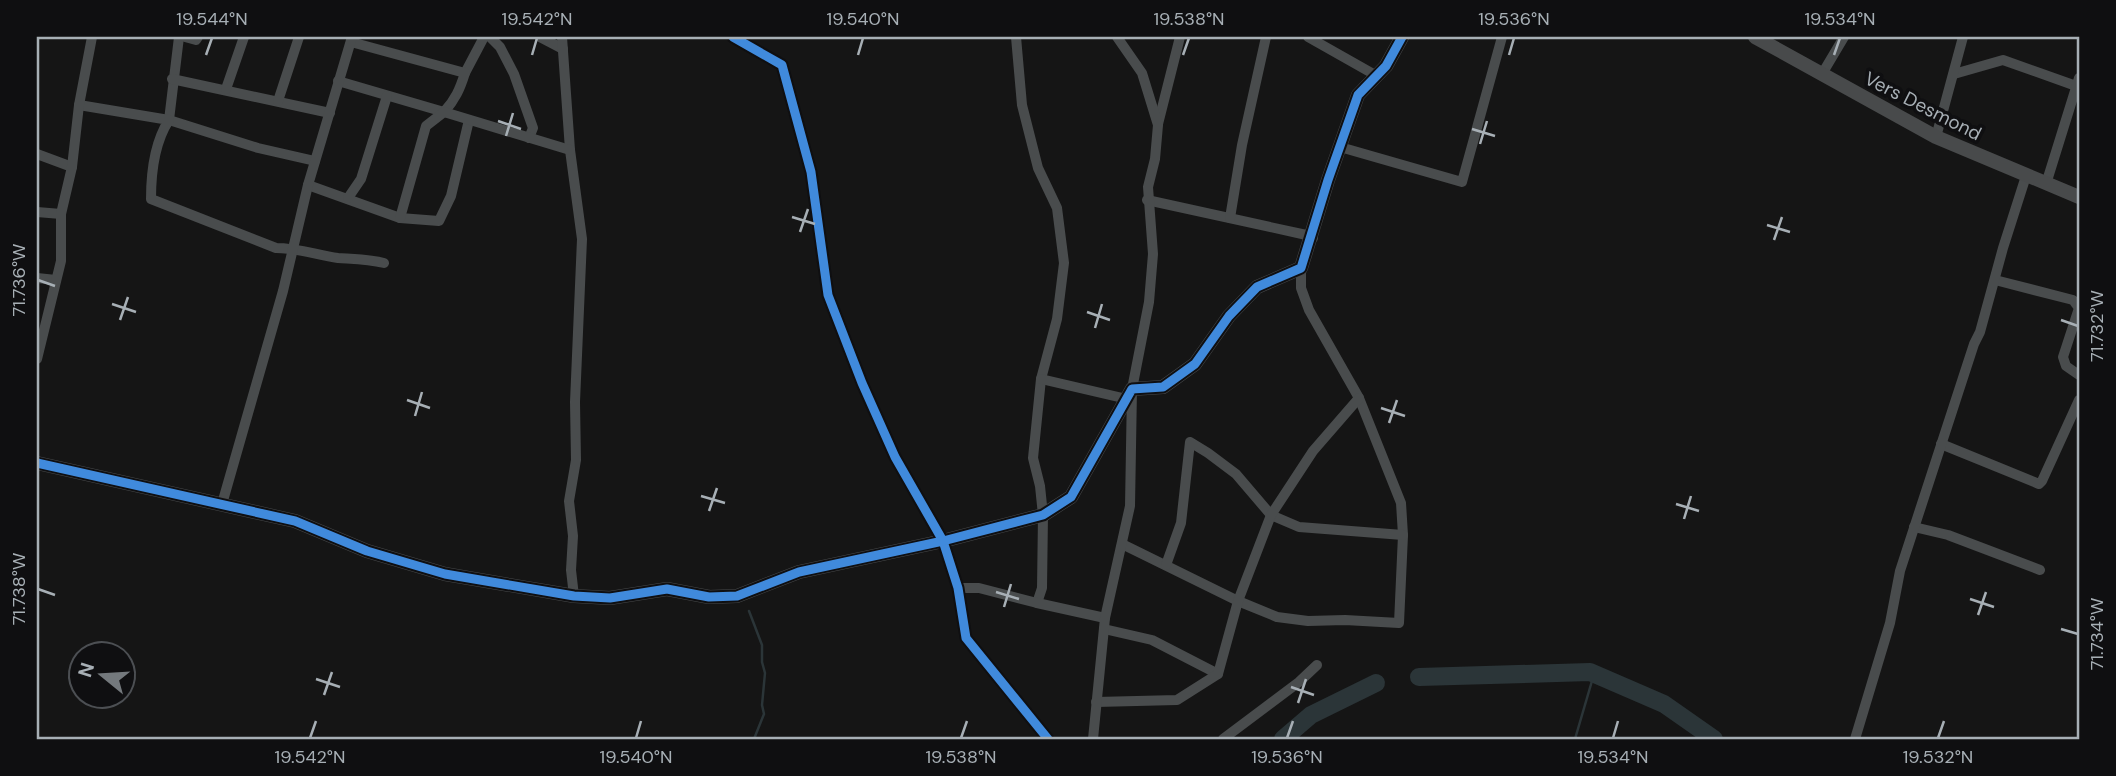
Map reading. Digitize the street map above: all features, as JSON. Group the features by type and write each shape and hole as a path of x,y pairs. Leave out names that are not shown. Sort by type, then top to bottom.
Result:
{"street":[{"path":"37,359 61,261 61,214 72,167 79,105 92,37"},
{"path":"179,37 169,120 160,136 151,179 151,199 276,248 293,248 338,258 384,263"},
{"path":"185,37 196,40 198,37"},
{"path":"226,89 244,37"},
{"path":"278,101 299,37"},
{"path":"400,218 426,126 456,99 465,73 484,37"},
{"path":"490,37 499,47 514,74 533,128 529,138"},
{"path":"540,37 563,49"},
{"path":"562,37 570,150 582,239 575,402 576,460 569,501 573,536 571,570 574,596"},
{"path":"733,37 782,65 811,172 828,295 862,383 895,457 943,541 958,588 966,638 1048,739"},
{"path":"1016,37 1022,105 1038,168 1057,208 1064,263 1057,319 1041,379 1033,458 1043,515 1042,588 1037,603"},
{"path":"1117,37 1142,74 1158,125"},
{"path":"1093,739 1105,618 1130,506 1130,394 1149,302 1153,254 1148,187 1155,159 1158,125 1180,37"},
{"path":"1230,218 1242,145 1266,37"},
{"path":"1308,37 1377,75"},
{"path":"1122,544 1238,601 1277,617 1308,621 1399,623 1403,535 1401,503 1359,398 1309,310 1301,288 1301,268 1358,95 1386,66 1402,37"},
{"path":"1340,147 1462,182 1502,37"},
{"name":"Vers Desmond","path":"1755,37 1776,42 1822,74 1936,137 2079,197"},
{"path":"1822,74 1844,37"},
{"path":"1936,137 1963,37"},
{"path":"222,504 283,291 308,185 352,39 465,73"},
{"path":"1954,74 2003,60 2078,83 2046,184"},
{"path":"172,79 330,113"},
{"path":"338,81 570,150"},
{"path":"348,198 361,179 387,96"},
{"path":"79,105 169,120 258,148 315,161"},
{"path":"308,185 400,218 439,221 451,196 469,120"},
{"path":"37,154 72,167"},
{"path":"1855,739 1890,623 1900,571 1980,332 2025,176"},
{"path":"1147,200 1313,238"},
{"path":"37,212 61,214"},
{"path":"1041,379 1130,394 1163,387 1195,363 1229,316 1257,287 1301,268"},
{"path":"37,278 56,280"},
{"path":"1995,280 2073,300 2078,304 2063,357 2066,366 2079,375"},
{"path":"37,463 295,521 366,551 445,574 574,596 610,598 667,589 709,597 737,596 799,572 943,541 1043,515 1071,497 1130,394"},
{"path":"1096,702 1177,699 1218,674 1238,601 1272,516 1313,452 1359,398"},
{"path":"1941,444 2039,484 2079,400"},
{"path":"1166,565 1181,523 1190,442 1236,474 1272,516 1299,527 1403,535"},
{"path":"1914,527 1948,535 2040,570"},
{"path":"958,588 979,588 1105,618"},
{"path":"1104,629 1152,640 1218,674"},
{"path":"1223,739 1299,682 1317,665"}],"waterway":[{"path":"749,611 762,645 765,673 762,705 764,714 754,739"},
{"path":"1419,677 1590,672 1664,704 1714,739"},
{"path":"1575,739 1594,674"},
{"path":"1283,739 1311,715 1376,683"}],"cycle path":[{"path":"733,37 782,65 811,172 828,295 862,383 895,457 943,541 958,588 966,638 1048,739"},
{"path":"37,463 295,521 367,551 445,574 574,596 610,598 667,589 709,597 737,596 799,572 943,541 1043,515 1071,497 1132,389 1163,387 1195,364 1229,316 1257,287 1301,268 1358,95 1386,66 1402,37"}]}
